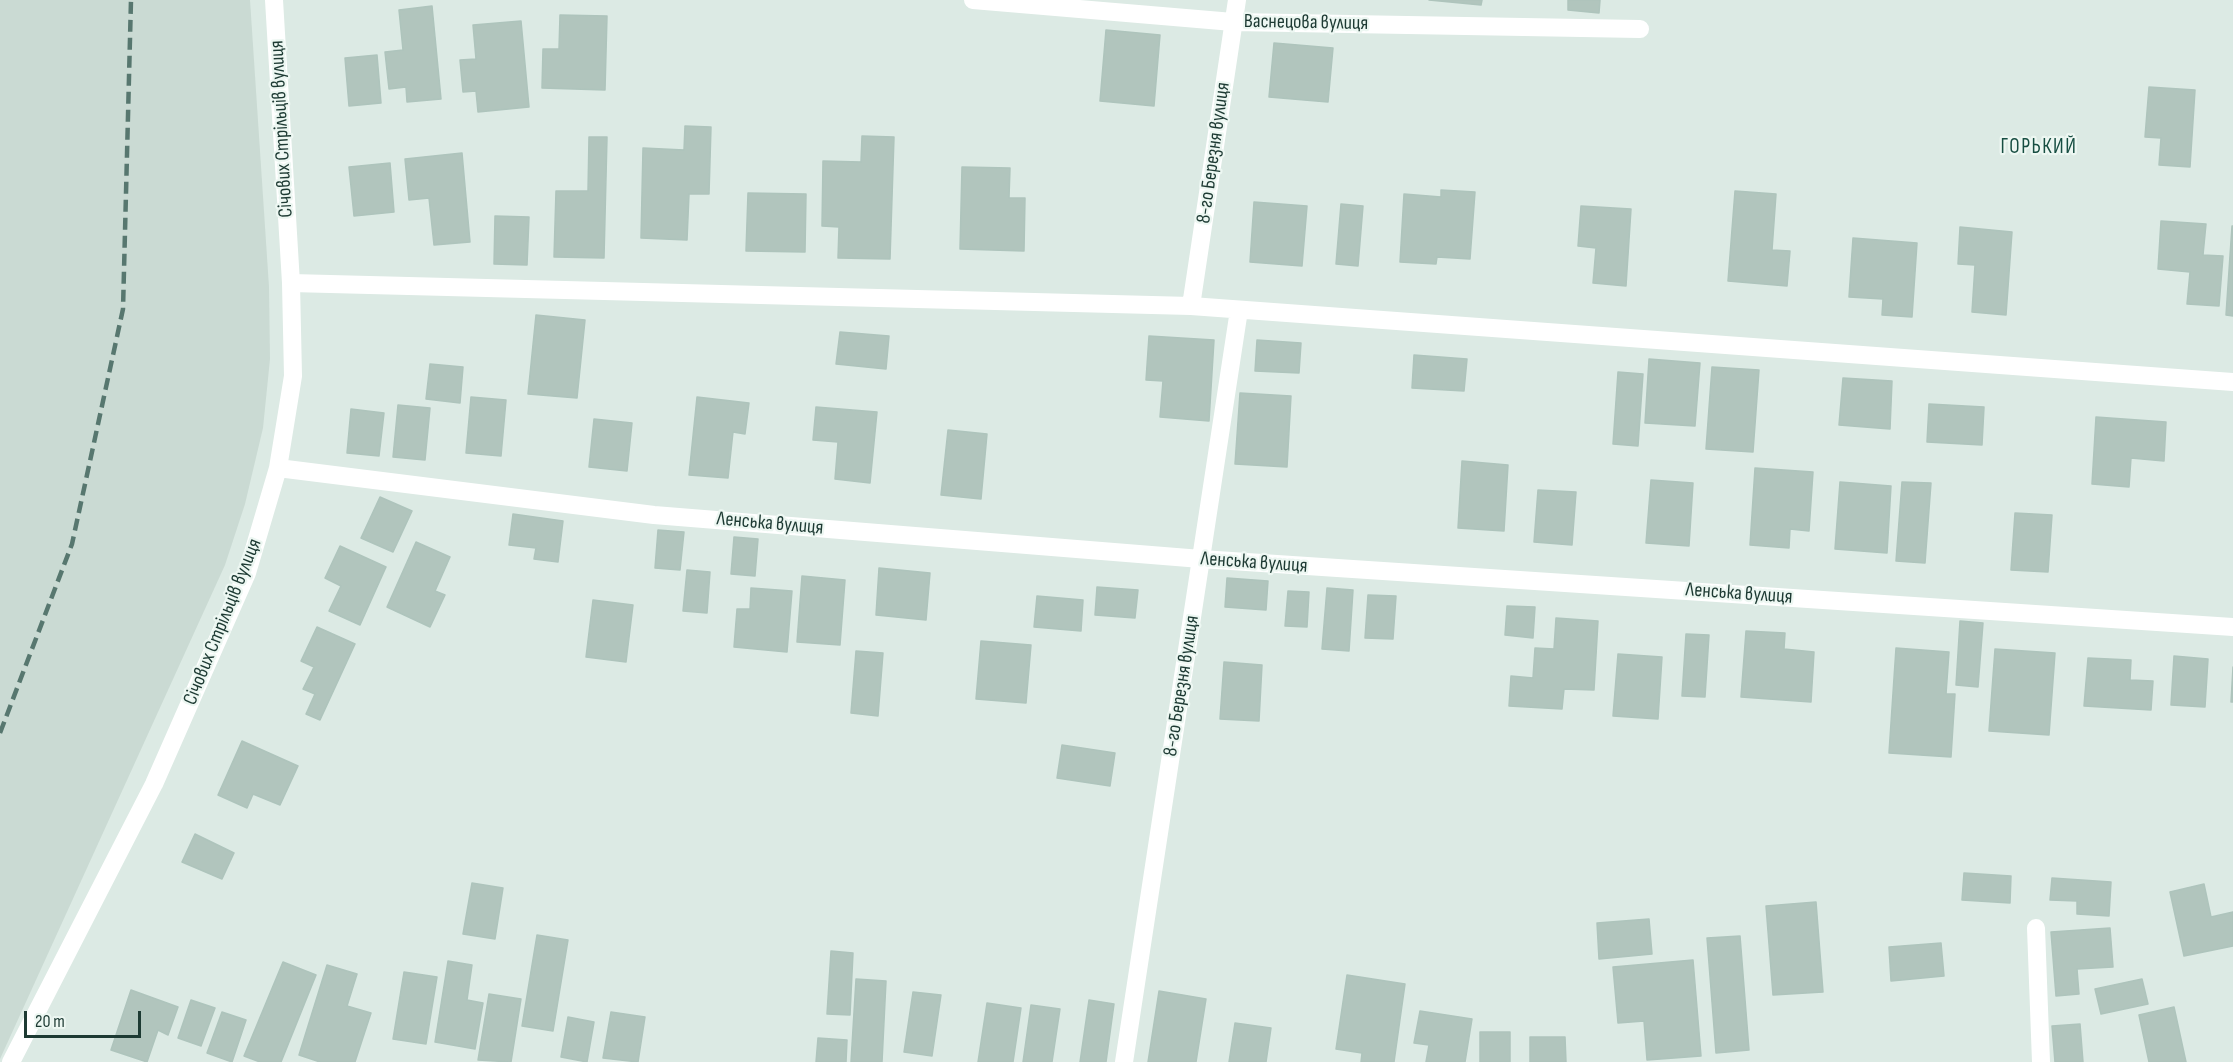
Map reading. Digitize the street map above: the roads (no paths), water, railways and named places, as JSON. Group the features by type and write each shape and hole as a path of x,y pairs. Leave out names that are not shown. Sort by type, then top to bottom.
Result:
{"street":[{"name":"Січових Стрільців вулиця","path":"11,1062 154,784 247,573 278,468 292,376 291,283 274,0"},
{"name":"Васнецова вулиця","path":"973,0 1233,22 1640,29"},
{"name":"8-го Березня вулиця","path":"1191,306 1237,0"},
{"path":"291,283 1191,306 2233,382"},
{"name":"8-го Березня вулиця","path":"1124,1062 1239,310"},
{"name":"Ленська вулиця","path":"278,468 654,515 1201,559 2233,627"},
{"path":"2036,928 2041,1062"}],"railway":[{"path":"0,733 72,544 123,309 131,0"}],"district":[{"name":"ГОРЬКИЙ","path":"2039,148"}]}
